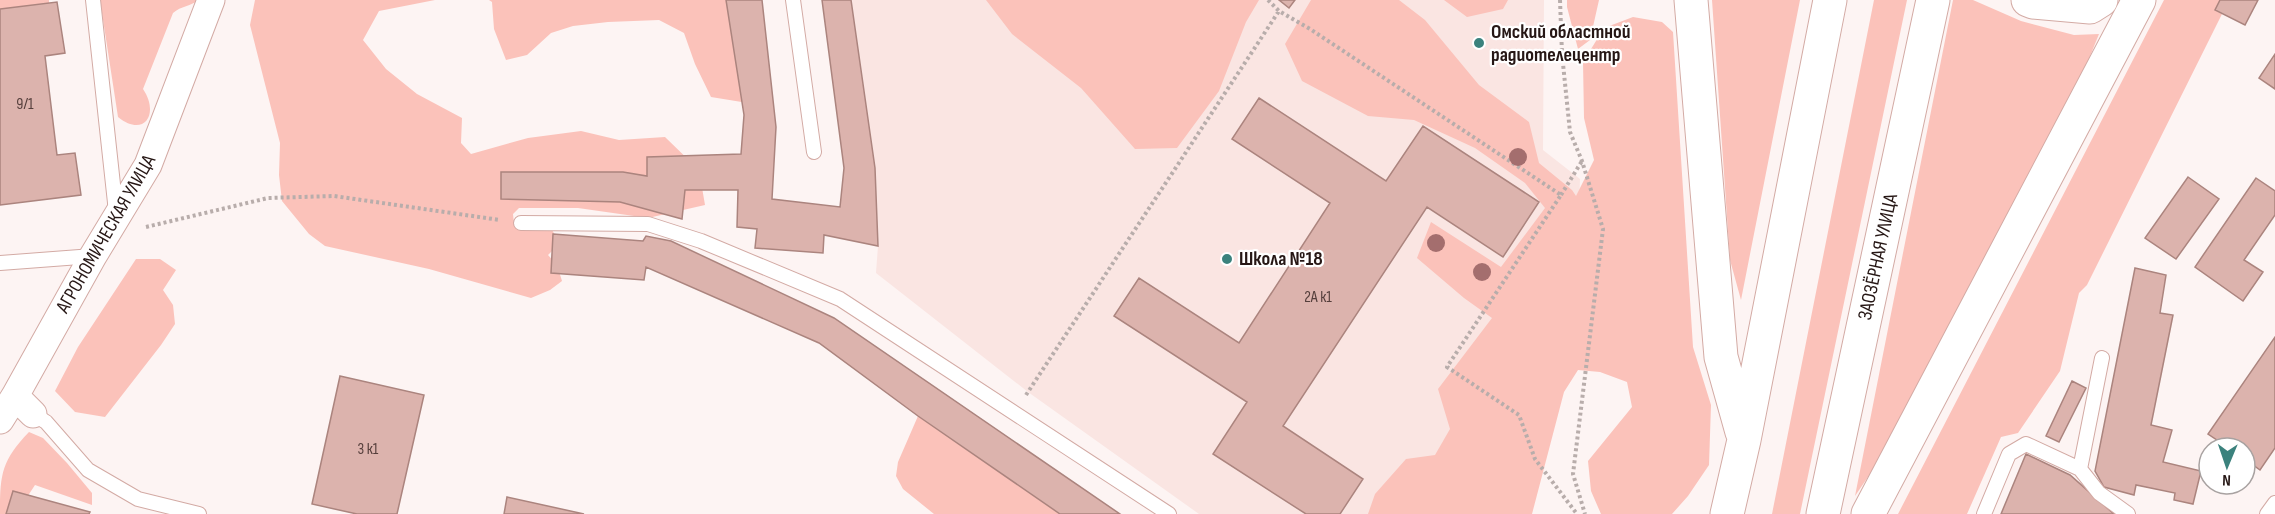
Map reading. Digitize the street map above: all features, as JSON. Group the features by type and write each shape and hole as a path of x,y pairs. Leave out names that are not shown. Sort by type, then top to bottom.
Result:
{"main road":[{"path":"1691,0 1721,357 1744,440"},
{"path":"1727,514 1744,440 1830,0"},
{"name":"ЗАОЗЁРНАЯ УЛИЦА","path":"1823,514 1933,0"},
{"path":"2028,0 2090,7 2101,0"},
{"path":"1868,514 2139,0"}],"street":[{"name":"АГРОНОМИЧЕСКАЯ УЛИЦА","path":"0,420 24,405 93,256 148,165 211,0"}],"lane":[{"path":"93,0 116,217"},
{"path":"793,0 814,152"},
{"path":"521,223 648,224 701,241 840,299 1168,514"},
{"path":"0,263 93,256"},
{"path":"2080,469 2102,357"},
{"path":"24,405 46,422 88,470 138,499 199,514"},
{"path":"1984,514 2009,454 2026,444 2080,469 2099,493 2128,514"},
{"path":"2267,514 2275,503"}],"path":[{"path":"1268,0 1279,11 1310,29 1561,195"},
{"path":"1560,0 1562,54 1570,132 1582,161 1603,229 1573,474 1585,514"},
{"path":"1014,413 1279,11"},
{"path":"1577,514 1535,459 1519,415 1447,368 1582,161"},
{"path":"116,217 147,227 268,198 334,196 521,223"}],"shaded area":[{"path":"0,0 49,0 49,3 0,9"},
{"path":"100,0 199,0 173,13 143,89 150,107 147,120 142,124 127,123 118,117"},
{"path":"255,0 435,0 379,11 363,40 386,69 417,94 462,118 461,143 471,154 528,138 581,131 619,140 665,137 699,170 705,205 648,218 578,208 519,208 513,214 514,224 552,230 560,243 548,255 557,265 562,281 550,290 531,298 429,269 325,246 309,234 282,201 279,175 280,143 250,25"},
{"path":"489,0 741,0 754,104 711,97 695,64 684,33 659,20 573,26 551,33 527,55 506,60 494,29 492,2"},
{"name":"Школа №18","path":"851,0 1544,0 1543,150 1580,179 1576,300 1477,514 1199,514 1028,392 876,273 878,246"},
{"path":"986,0 1259,0 1246,22 1219,91 1177,148 1135,149 1081,88 1012,34"},
{"path":"1311,0 1399,0 1425,20 1479,85 1529,122 1539,163 1572,190 1576,196 1594,160 1584,118 1583,62 1604,28 1633,17 1662,22 1673,32 1693,347 1711,405 1709,465 1688,496 1672,514 1601,514 1591,491 1588,461 1632,407 1627,382 1600,372 1578,370 1564,392 1532,514 1368,514 1375,494 1406,459 1435,455 1450,429 1438,389 1492,318 1464,298 1417,258 1431,222 1501,267 1545,208 1525,183 1475,148 1414,120 1368,116 1302,81 1285,44"},
{"path":"1444,0 1508,0 1503,9 1467,17"},
{"path":"1567,0 1599,0 1590,40 1578,49 1567,7"},
{"path":"1712,0 1800,0 1741,300 1730,260"},
{"path":"1874,0 1907,0 1800,514 1772,514"},
{"path":"1953,0 1973,0 2021,21 2074,35 2099,34 2082,76 2017,201 1870,474 1855,496"},
{"path":"2164,0 2220,0 2215,10 2222,14 2087,285 2079,293 2060,371 2018,433 2001,437 1967,514 1898,514"},
{"path":"136,259 160,259 176,270 163,290 173,305 175,324 105,417 75,412 55,391 78,347"},
{"path":"918,416 1060,514 934,514 903,489 896,476 898,462"},
{"path":"29,432 43,438 67,463 92,493 92,505 35,485 16,514 0,514 4,469 13,452"}],"building":[{"path":"726,0 762,0 776,127 772,199 840,207 844,168 822,0 851,0 875,168 878,246 824,235 823,253 755,248 757,229 737,227 738,190 685,190 682,219 620,202 501,199 501,172 623,172 647,176 647,157 741,154 744,115"},
{"path":"1279,0 1295,0 1289,8"},
{"path":"2220,0 2258,0 2245,25 2215,10"},
{"path":"57,2 65,53 45,56 57,155 75,153 81,195 0,205 0,9"},
{"path":"2275,54 2275,89 2259,78"},
{"path":"1259,98 1386,181 1423,126 1539,202 1503,257 1427,207 1283,426 1363,479 1340,514 1306,514 1213,454 1247,402 1114,316 1139,278 1239,343 1330,203 1232,139"},
{"path":"2188,177 2219,199 2176,259 2145,238"},
{"path":"2256,178 2275,191 2275,215 2244,260 2263,272 2243,301 2195,267"},
{"path":"553,234 643,241 646,236 671,241 834,318 1120,514 1060,514 918,416 819,343 646,267 644,280 551,273"},
{"path":"2135,268 2166,275 2160,313 2173,315 2151,425 2172,430 2163,462 2197,470 2197,488 2193,504 2174,500 2175,493 2136,485 2134,495 2104,487 2095,471"},
{"path":"2275,337 2275,448 2260,470 2257,468 2257,436 2211,436 2208,434"},
{"path":"340,376 424,395 397,514 357,514 312,504"},
{"path":"2072,381 2086,388 2059,442 2046,436"},
{"path":"2026,454 2070,475 2114,514 2001,514"},
{"path":"13,491 90,512 89,514 6,514"},
{"path":"507,497 584,514 504,514"}],"place":[{"name":"Омский областной радиотелецентр","path":"1479,43"},
{"name":"Школа №18","path":"1227,259"}]}
